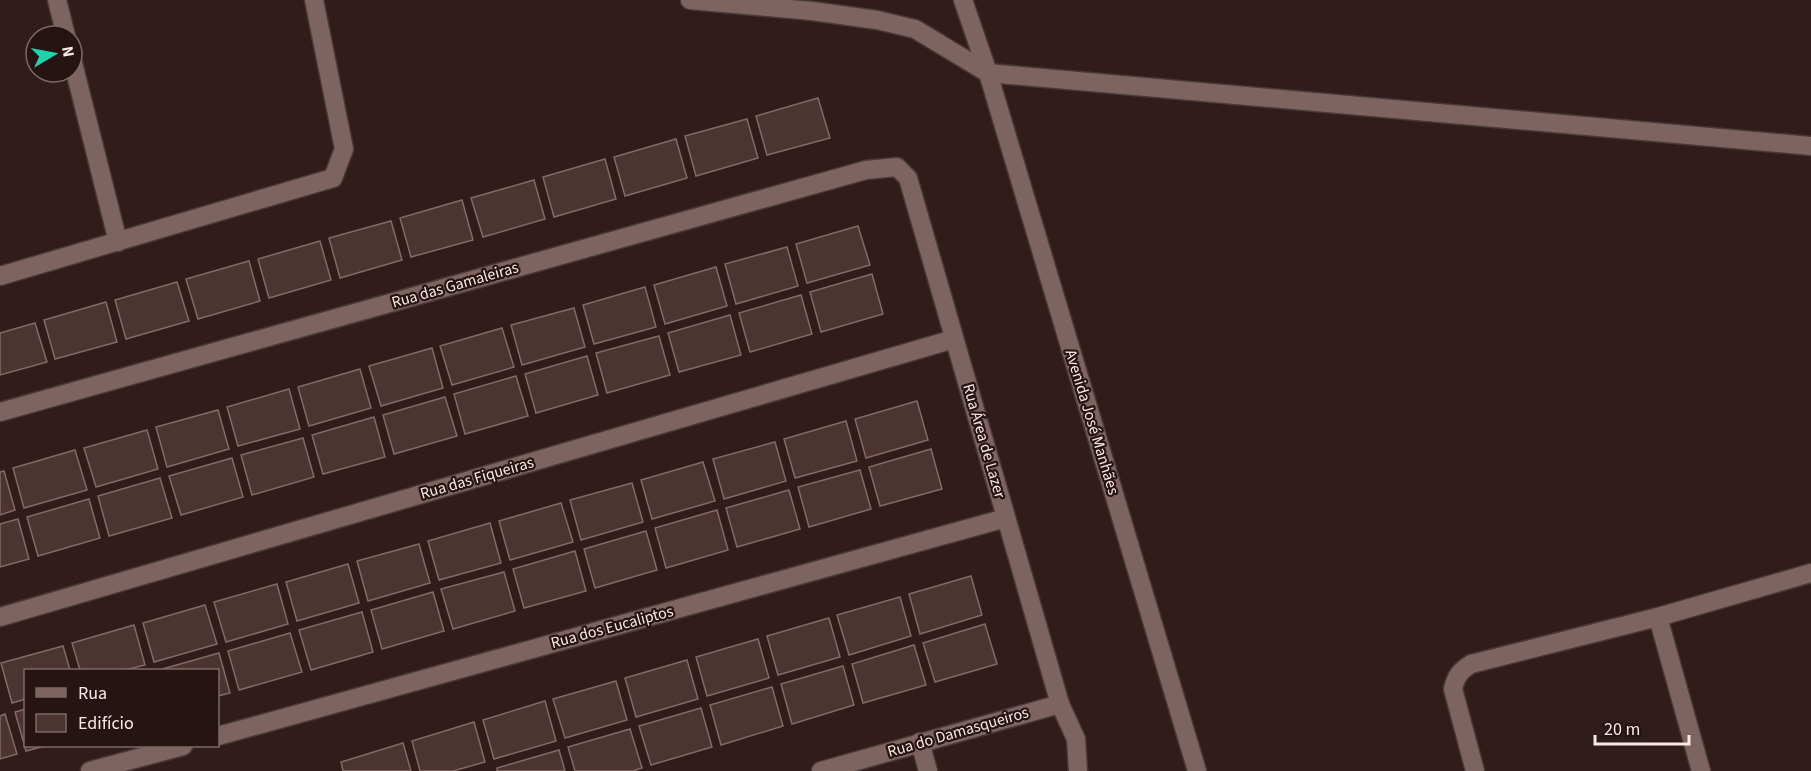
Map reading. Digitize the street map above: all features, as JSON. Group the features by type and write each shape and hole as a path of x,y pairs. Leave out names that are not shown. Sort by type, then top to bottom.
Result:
{"street":[{"path":"57,0 63,24"},
{"path":"0,276 333,178 344,149 314,0"},
{"path":"690,0 812,11 886,22 915,29 988,72 1811,146"},
{"name":"Avenida José Manhães","path":"963,0 988,72 1197,771"},
{"path":"78,84 118,242"},
{"name":"Rua das Gamaleiras","path":"0,412 866,170 897,167 908,178"},
{"name":"Rua Área de Lazer","path":"908,178 1060,704 1076,739 1078,771"},
{"name":"Rua das Fiqueiras","path":"0,617 954,339"},
{"name":"Rua dos Eucaliptos","path":"219,736 1006,518"},
{"path":"1474,771 1453,689 1461,671 1471,664 1658,617 1811,573"},
{"path":"1658,617 1701,771"},
{"name":"Rua do Damasqueiros","path":"821,771 1060,704"},
{"path":"921,742 928,771"},
{"path":"90,771 179,747"}],"building":[{"path":"818,98 830,138 767,155 756,116"},
{"path":"747,119 758,158 696,176 685,136"},
{"path":"676,139 687,178 625,196 614,157"},
{"path":"605,159 616,199 554,217 543,177"},
{"path":"534,180 545,219 483,237 471,198"},
{"path":"462,200 473,240 411,257 400,218"},
{"path":"391,221 402,260 340,278 329,238"},
{"path":"858,226 870,265 807,283 796,244"},
{"path":"320,241 331,280 269,298 258,259"},
{"path":"787,247 798,286 736,304 725,264"},
{"path":"249,261 260,301 198,319 186,279"},
{"path":"716,267 727,306 665,324 654,285"},
{"path":"872,274 883,314 821,332 810,292"},
{"path":"177,282 189,321 126,339 115,300"},
{"path":"645,287 656,327 594,344 583,305"},
{"path":"801,295 812,334 750,352 739,313"},
{"path":"106,302 117,342 55,359 44,320"},
{"path":"574,308 585,347 522,365 511,325"},
{"path":"730,315 741,355 679,372 668,333"},
{"path":"35,323 47,362 0,375 0,333"},
{"path":"502,328 514,367 452,385 440,346"},
{"path":"659,336 670,375 607,393 596,353"},
{"path":"432,348 443,388 381,406 369,366"},
{"path":"587,356 598,395 536,413 525,374"},
{"path":"360,369 371,408 309,426 298,387"},
{"path":"516,376 528,416 465,434 454,394"},
{"path":"289,389 300,429 238,446 227,407"},
{"path":"445,397 457,436 394,454 383,415"},
{"path":"917,401 928,440 866,458 855,419"},
{"path":"218,410 229,449 167,467 156,427"},
{"path":"374,417 385,457 323,474 312,435"},
{"path":"846,421 857,461 795,478 784,439"},
{"path":"147,430 158,469 96,487 84,448"},
{"path":"303,438 314,477 252,495 241,455"},
{"path":"775,442 786,481 724,499 713,459"},
{"path":"931,449 942,489 880,506 869,467"},
{"path":"75,450 87,490 24,508 13,468"},
{"path":"232,458 243,497 181,515 169,476"},
{"path":"703,462 715,501 652,519 641,480"},
{"path":"860,470 871,509 809,527 798,487"},
{"path":"4,471 15,510 0,515 0,472"},
{"path":"160,478 172,518 109,536 98,496"},
{"path":"632,483 643,522 581,540 570,500"},
{"path":"789,490 800,529 737,547 726,508"},
{"path":"89,499 100,538 38,556 27,517"},
{"path":"561,503 573,542 510,560 499,521"},
{"path":"717,510 728,550 666,568 655,528"},
{"path":"18,519 29,559 0,567 0,524"},
{"path":"490,523 501,563 439,580 428,541"},
{"path":"646,531 657,570 595,588 584,549"},
{"path":"419,544 430,583 368,601 357,561"},
{"path":"575,551 586,591 524,608 513,569"},
{"path":"348,564 359,603 297,621 286,582"},
{"path":"504,572 515,611 453,629 441,589"},
{"path":"971,576 982,615 920,634 909,594"},
{"path":"277,584 288,624 226,642 214,602"},
{"path":"433,592 444,631 382,649 371,610"},
{"path":"900,597 911,636 849,655 837,615"},
{"path":"205,605 217,644 154,662 143,623"},
{"path":"362,612 373,652 311,670 299,630"},
{"path":"829,618 840,657 778,675 767,636"},
{"path":"985,624 997,664 935,682 923,643"},
{"path":"134,625 145,665 129,669 80,669 72,643"},
{"path":"290,633 302,672 239,690 228,651"},
{"path":"758,639 769,678 707,696 696,657"},
{"path":"914,645 926,685 863,703 852,664"},
{"path":"63,646 70,669 24,669 24,700 12,703 1,663"},
{"path":"219,653 230,693 219,696 219,669 163,669"},
{"path":"687,660 698,699 636,717 625,678"},
{"path":"843,666 854,705 792,724 781,684"},
{"path":"616,681 627,720 565,738 553,699"},
{"path":"772,687 783,726 721,745 710,705"},
{"path":"545,701 556,741 494,759 483,720"},
{"path":"701,708 712,747 651,765 639,726"},
{"path":"24,710 24,744 15,712"},
{"path":"5,714 17,754 0,759 0,716"},
{"path":"474,722 485,762 453,771 420,771 412,741"},
{"path":"630,729 642,768 632,771 575,771 568,747"},
{"path":"403,743 411,771 343,771 341,762"},
{"path":"25,747 41,747 26,751"},
{"path":"559,750 565,771 497,771 497,768"}]}
